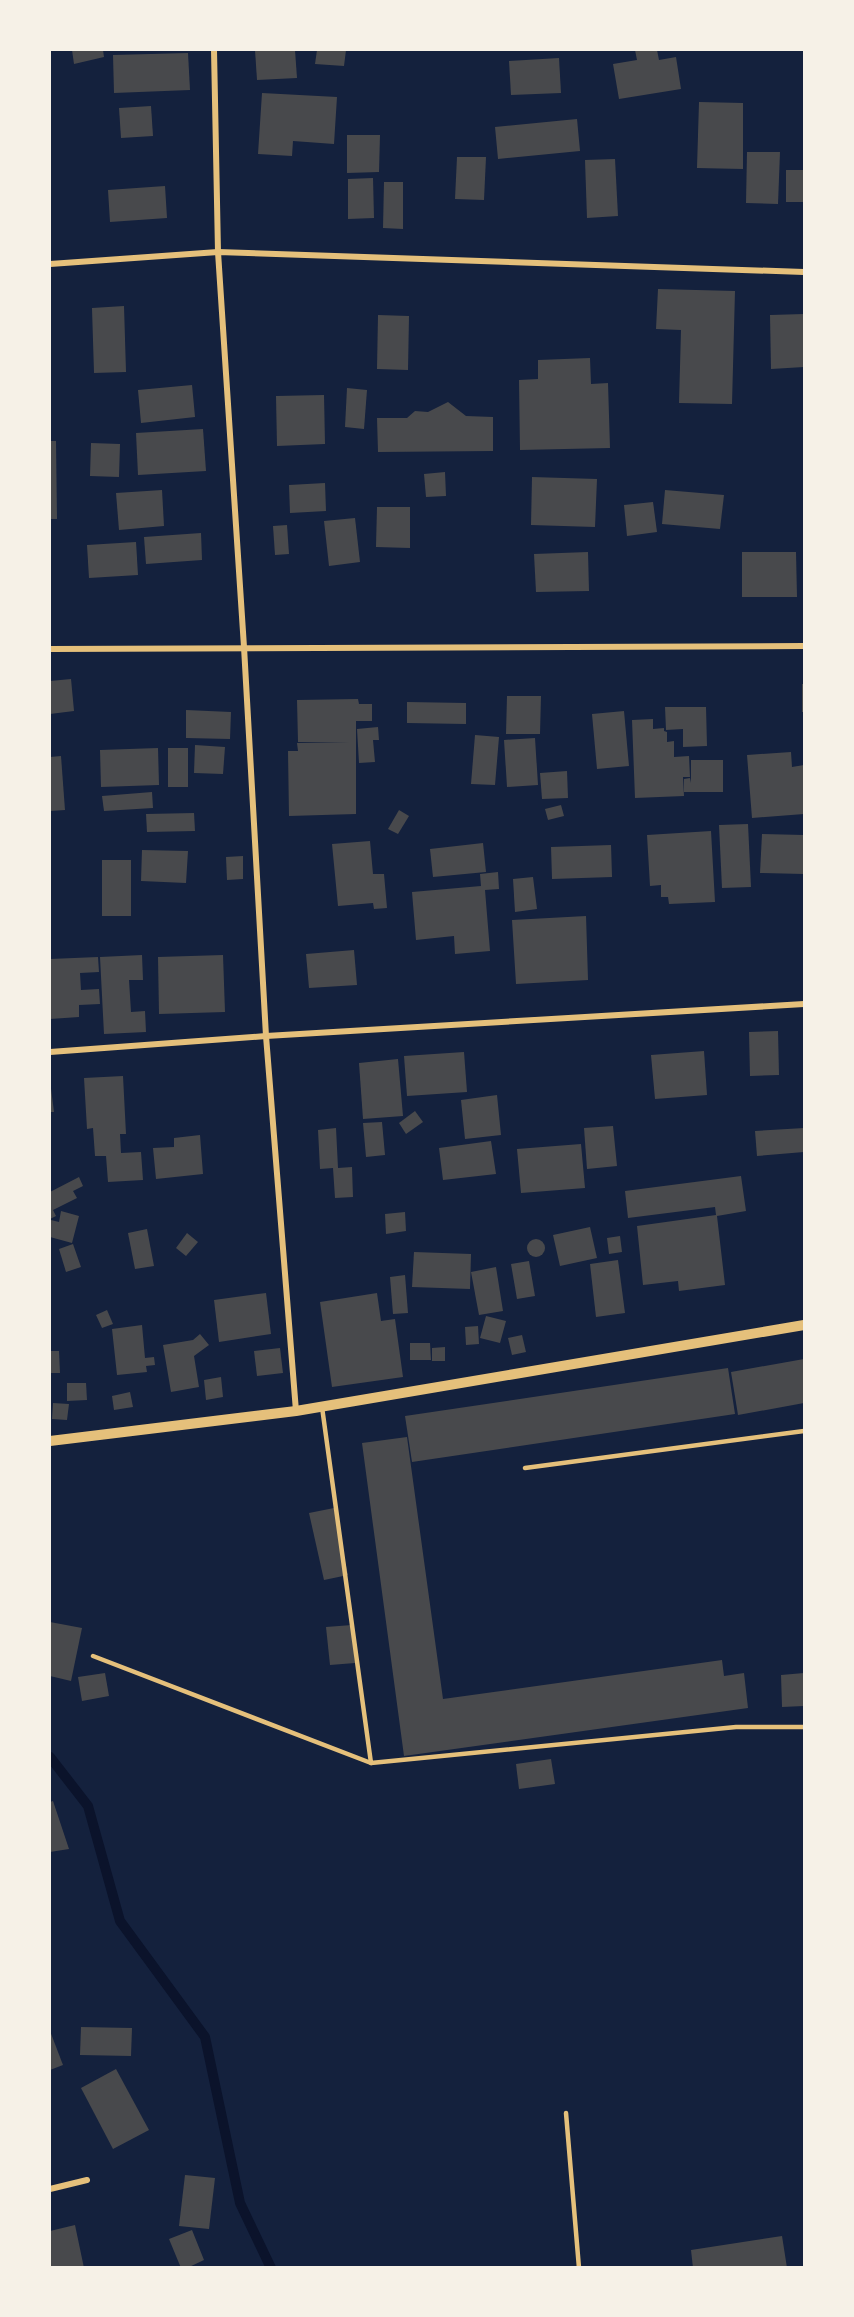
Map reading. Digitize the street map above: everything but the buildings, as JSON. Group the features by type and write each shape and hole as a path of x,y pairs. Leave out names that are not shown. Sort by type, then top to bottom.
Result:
{"street":[{"path":"214,50 218,252 244,647 266,1036 296,1411"},
{"path":"50,264 218,252 804,272"},
{"path":"50,649 804,646"},
{"path":"50,1052 266,1036 804,1004"},
{"path":"50,1441 296,1411 804,1324"},
{"path":"50,2189 87,2180"}],"lane":[{"path":"322,1406 371,1763"},
{"path":"525,1468 804,1431"},
{"path":"93,1656 371,1763 736,1727 804,1727"},
{"path":"566,2113 579,2268"}],"waterway":[{"path":"50,1757 88,1806 120,1921 205,2037 240,2203 271,2268"}]}
